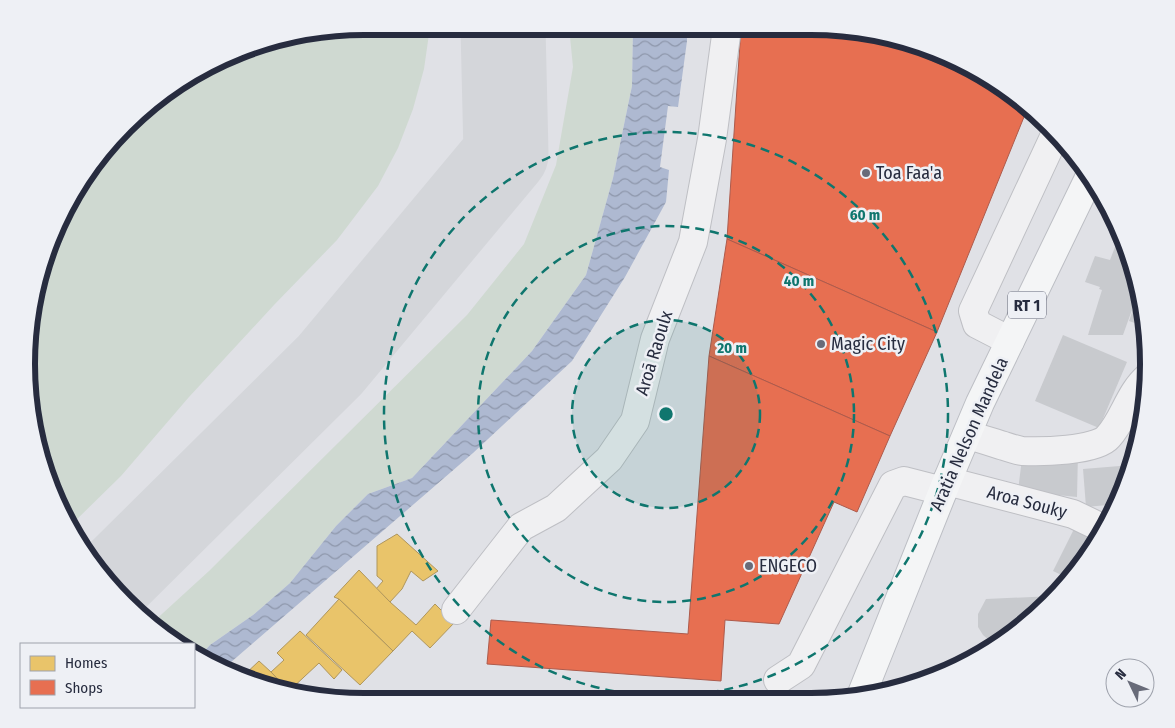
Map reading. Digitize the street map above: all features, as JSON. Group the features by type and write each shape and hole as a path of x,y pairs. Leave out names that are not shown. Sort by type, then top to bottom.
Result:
{"main road":[{"name":"Aratia Nelson Mandela","path":"864,689 980,403 1086,183"}],"street":[{"name":"Aroā Raoulx","path":"456,610 521,527 556,508 609,459 635,421 655,339 693,242 712,139 725,35"},
{"path":"1010,342 977,324 973,311 1052,141"},
{"path":"967,435 1021,451 1060,450 1090,446 1106,440 1115,429 1139,387"},
{"name":"Aroa Souky","path":"778,680 801,665 893,485 904,481 945,486 1073,514 1097,526"}],"shaded area":[{"path":"364,35 429,35 424,69 413,109 398,148 378,186 337,240 189,397 121,476 75,521 52,470 41,428 38,407 35,364 41,300 52,258 60,238 90,181 131,131 164,103 199,79 238,60 279,46 321,38"},
{"path":"570,35 633,35 632,86 613,178 586,275 532,351 412,478 368,494 336,526 290,583 253,615 210,645 204,652 195,647 195,643 189,643 181,638 157,619 209,571 467,315 524,244 556,165 573,67"}],"water":[{"path":"633,35 687,35 678,107 668,106 660,167 669,170 666,202 625,277 572,361 473,453 229,664 204,652 210,645 253,615 290,583 336,526 368,494 412,478 532,351 586,275 613,178 632,86"}],"building: Homes":[{"path":"397,534 438,571 423,581 411,571 402,589 390,602 376,589 383,581 377,576 377,546"},
{"path":"359,570 390,602 416,625 435,604 454,623 430,648 412,631 393,651 339,599 334,597"},
{"path":"339,599 393,651 360,685 306,635"},
{"path":"300,631 342,670 334,679 319,663 295,686 281,682 271,672 284,660 277,653"},
{"path":"259,661 281,682 258,676 248,672"}],"building: Shops":[{"name":"Toa Faa'a","path":"741,35 833,36 875,41 896,46 980,82 1025,115 937,332 727,239"},
{"name":"Magic City","path":"727,239 937,332 890,436 709,356"},
{"name":"ENGECO","path":"709,356 890,436 857,512 834,502 779,624 725,620 721,681 487,664 491,620 688,634"}],"building: Other":[{"path":"1115,247 1119,249 1134,303 1123,335 1088,335 1102,290 1099,289 1100,287 1085,282 1095,256 1110,260"},
{"path":"1135,305 1137,324 1129,321"},
{"path":"1063,335 1127,362 1099,428 1035,401"},
{"path":"1078,453 1077,497 1018,491 1022,458"},
{"path":"1124,466 1108,505 1086,507 1083,469"},
{"path":"1076,525 1093,534 1085,547 1063,575 1053,571"},
{"path":"1045,596 989,641 978,627 978,614 986,599"}],"taxiway":[{"path":"115,578 330,365 506,154 503,35"}],"place":[{"name":"Toa Faa'a","path":"866,173"},
{"name":"Magic City","path":"821,344"},
{"name":"ENGECO","path":"749,566"}]}
